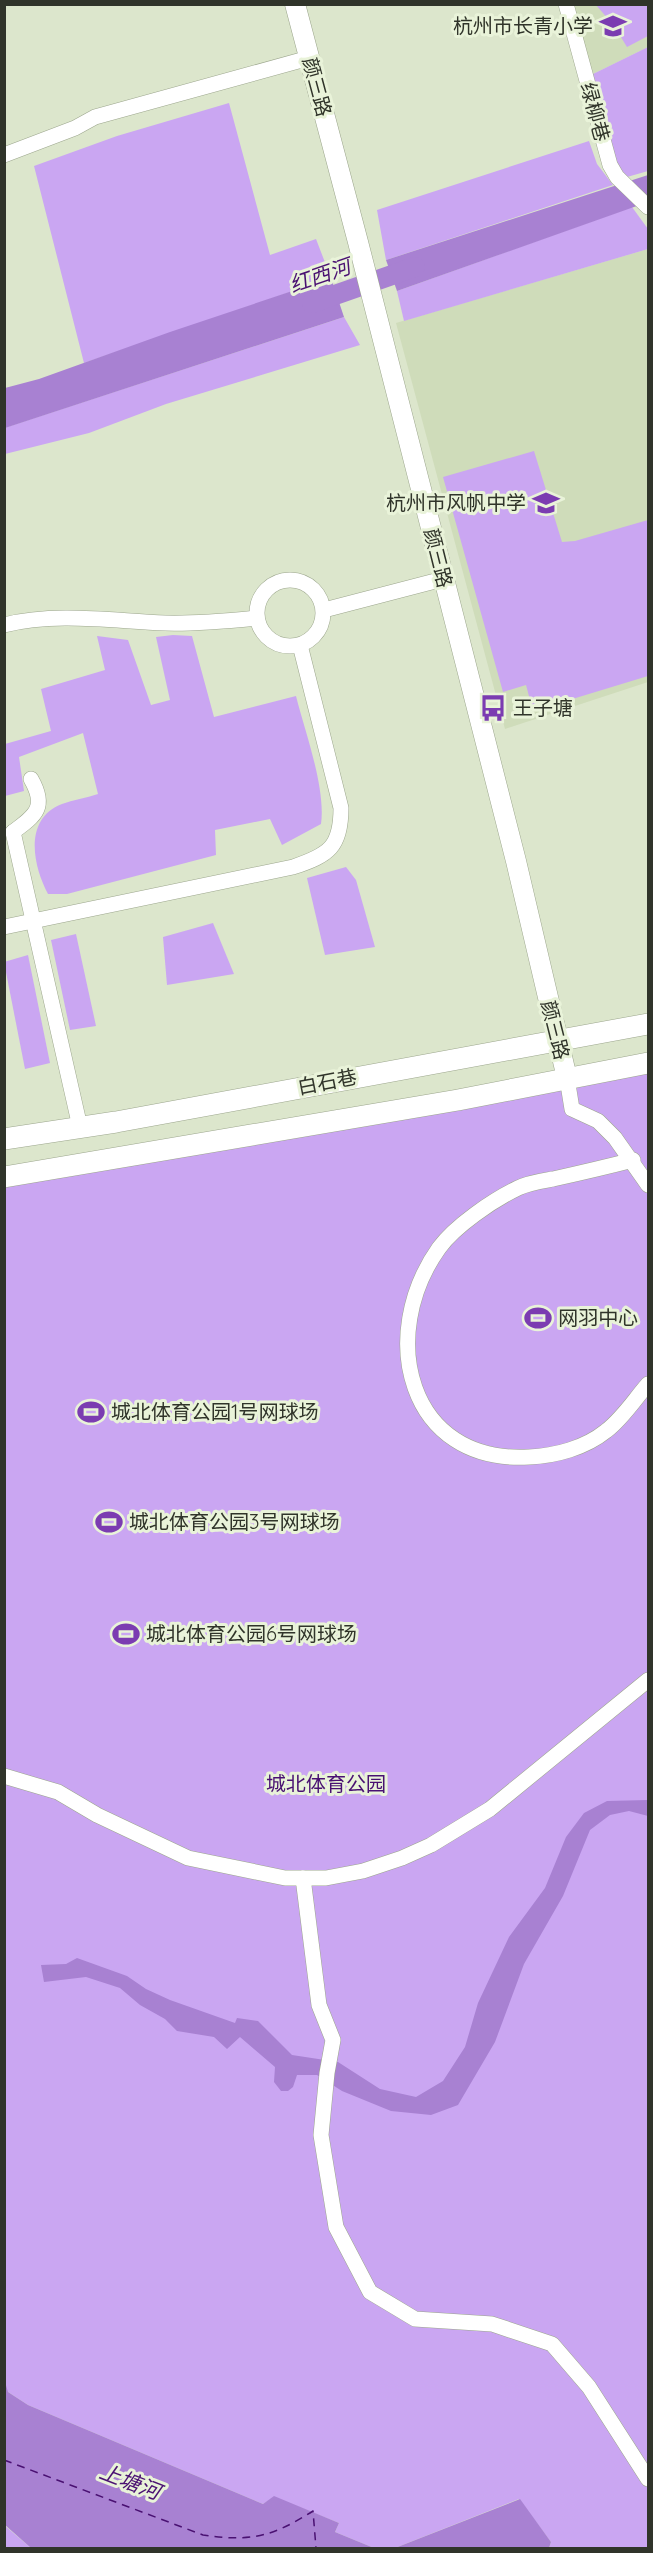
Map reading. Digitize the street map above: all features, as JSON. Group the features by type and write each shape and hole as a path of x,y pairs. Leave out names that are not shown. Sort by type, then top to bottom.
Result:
{"main road":[{"name":"白石巷","path":"4,1139 648,1024"},
{"name":"白石巷","path":"4,1177 458,1100 648,1063"}],"street":[{"name":"颜三路","path":"295,4 365,268 516,861 567,1078"},
{"name":"绿柳巷","path":"566,4 610,165 617,177 648,207"},
{"path":"4,155 66,132 95,117 309,58"},
{"path":"324,610 443,579"},
{"path":"286,580 297,580 315,591 324,610 323,621 318,632 310,640 300,645 288,647 268,638 257,618 257,608 261,597 276,583 286,580"},
{"path":"4,626 30,619 58,618 199,623 257,618"},
{"path":"4,927 293,867 319,858 332,847 341,827 341,808 300,645"},
{"path":"31,779 40,795 38,809 29,820 9,831 33,922 80,1127"},
{"path":"567,1078 572,1108 598,1121 633,1160 648,1185"},
{"path":"633,1160 520,1187 493,1202 464,1224 441,1246 423,1276 409,1315 407,1356 413,1384 423,1405 437,1424 455,1440 477,1452 500,1456 547,1456 573,1449 604,1433 624,1415 648,1384"},
{"path":"4,1776 58,1792 97,1815 188,1858 285,1878 326,1878 363,1871 402,1858 463,1827 490,1809 648,1680"},
{"path":"303,1878 319,2005 333,2040 327,2073 321,2135 336,2227 369,2292 415,2319 492,2324 552,2344 589,2387 648,2479"}],"shaded area":[{"name":"杭州市长青小学","path":"573,5 648,5 648,47 591,75"},
{"name":"杭州市风帆中学","path":"648,249 648,682 505,729 396,323"}],"green space":[{"path":"596,5 648,5 648,36 627,47 616,29 626,22 609,20"},
{"path":"648,47 648,171 627,177 618,173 591,75"},
{"path":"229,103 270,255 316,239 331,278 84,363 34,166 117,136"},
{"path":"589,141 597,164 613,185 386,260 377,210"},
{"path":"632,207 648,229 648,249 404,321 397,291"},
{"path":"344,317 360,345 166,404 89,433 5,454 4,428"},
{"path":"534,451 562,542 575,541 648,520 648,676 533,711 526,685 503,692 443,477"},
{"path":"97,636 128,640 151,705 170,700 156,637 192,636 214,717 296,696 318,777 322,810 321,824 282,845 270,819 215,830 216,855 67,894 48,894 38,870 36,857 36,832 41,820 62,804 98,794 83,733 19,757 24,791 5,796 5,744 51,731 41,689 105,670"},
{"path":"346,867 356,880 375,947 325,955 307,878"},
{"path":"213,923 234,974 167,985 163,937"},
{"path":"76,934 96,1026 70,1030 51,940"},
{"path":"28,955 50,1063 25,1069 4,962"},
{"name":"城北体育公园","path":"648,1063 648,2548 549,2548 551,2542 519,2499 395,2548 374,2548 335,2532 339,2523 274,2497 263,2504 28,2405 5,2390 5,1177"},
{"path":"4,2525 31,2548 5,2548"}],"water":[{"path":"648,175 648,202 397,291 386,260"},
{"path":"331,278 344,317 5,428 5,388 39,379"},
{"path":"648,1800 648,1816 629,1811 610,1815 590,1830 563,1896 524,1964 495,2042 458,2105 431,2115 391,2111 342,2091 317,2075 297,2075 293,2087 288,2091 281,2091 274,2082 275,2067 240,2037 227,2049 214,2037 177,2031 165,2019 140,2005 120,1988 86,1977 44,1982 41,1965 66,1964 77,1958 127,1976 146,1989 170,2000 235,2023 237,2018 258,2021 292,2055 338,2062 380,2089 416,2097 443,2081 465,2047 478,2003 509,1937 545,1888 566,1837 584,1813 607,1801"},
{"name":"上塘河","path":"5,2382 8,2392 28,2405 263,2504 274,2496 339,2523 335,2532 374,2548 31,2548 5,2525"},
{"path":"520,2499 551,2542 549,2548 395,2548"}],"waterway":[{"name":"红西河","path":"312,303 415,267"}],"ferry route":[{"path":"4,2460 203,2535 235,2538 261,2535 285,2527 313,2511 316,2548"}],"place":[{"name":"杭州市长青小学","path":"613,26"},
{"name":"杭州市风帆中学","path":"546,503"},
{"name":"王子塘","path":"493,708"},
{"name":"网羽中心","path":"538,1318"},
{"name":"城北体育公园1号网球场","path":"91,1412"},
{"name":"城北体育公园3号网球场","path":"109,1522"},
{"name":"城北体育公园6号网球场","path":"126,1634"}]}
